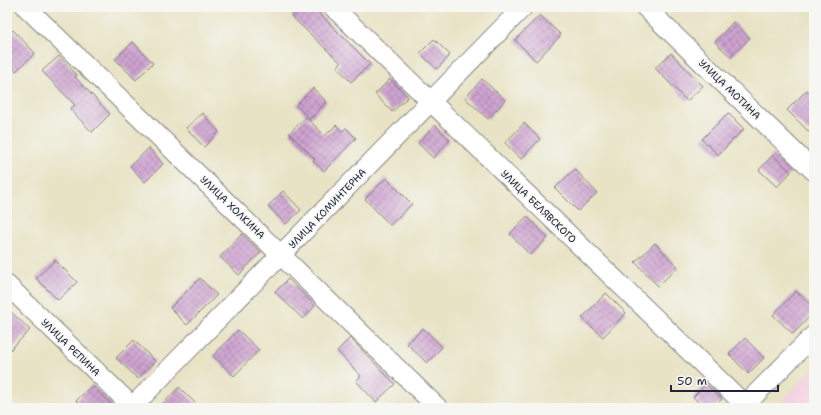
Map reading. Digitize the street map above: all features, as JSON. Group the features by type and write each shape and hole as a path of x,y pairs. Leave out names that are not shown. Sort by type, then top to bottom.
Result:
{"street":[{"name":"УЛИЦА ХОЛКИНА","path":"26,7 438,408"},
{"name":"УЛИЦА БЕЛЯВСКОГО","path":"333,7 744,407"},
{"name":"УЛИЦА КОМИНТЕРНА","path":"133,408 523,7"},
{"name":"УЛИЦА МОТИНА","path":"645,7 814,171"},
{"name":"УЛИЦА РЕПИНА","path":"7,285 133,408"},
{"path":"744,407 814,335"}],"shaded area":[{"path":"814,367 814,408 795,408 781,402"}],"building":[{"path":"300,7 313,7 370,64 351,82 337,67 341,63 291,16"},
{"path":"540,15 561,35 536,61 515,40"},
{"path":"733,22 750,38 731,57 715,42"},
{"path":"13,30 35,53 16,71 7,62 7,36"},
{"path":"434,39 450,55 437,69 420,53"},
{"path":"133,42 153,63 136,80 115,59"},
{"path":"671,53 703,86 687,101 655,68"},
{"path":"59,56 77,75 75,77 110,114 92,132 70,109 75,105 42,71"},
{"path":"390,79 408,97 392,112 375,94"},
{"path":"482,79 505,100 488,119 465,98"},
{"path":"313,88 327,102 310,119 296,105"},
{"path":"807,90 814,97 814,137 787,110"},
{"path":"202,113 219,132 204,147 186,128"},
{"path":"728,113 744,129 718,155 702,139"},
{"path":"306,117 325,136 336,125 342,131 346,128 356,138 324,171 313,161 315,159 289,133"},
{"path":"524,123 540,139 521,159 505,143"},
{"path":"435,125 450,140 433,158 418,143"},
{"path":"149,148 163,164 145,182 130,166"},
{"path":"773,155 791,172 777,187 759,170"},
{"path":"575,169 597,193 578,211 555,188"},
{"path":"386,178 412,204 390,225 365,199"},
{"path":"283,191 301,210 286,224 268,206"},
{"path":"527,216 548,238 530,255 510,234"},
{"path":"242,234 261,252 239,275 220,257"},
{"path":"655,243 678,267 658,286 635,262"},
{"path":"55,260 77,282 58,300 36,278"},
{"path":"200,278 217,295 187,325 170,308"},
{"path":"288,279 315,306 303,319 275,292"},
{"path":"796,291 814,308 814,312 793,334 773,315"},
{"path":"606,293 626,313 603,337 582,318"},
{"path":"7,308 30,330 7,353"},
{"path":"423,328 442,347 427,363 407,344"},
{"path":"238,330 259,350 234,376 213,356"},
{"path":"350,338 395,384 376,402 356,381 361,376 337,351"},
{"path":"745,338 764,358 748,374 729,354"},
{"path":"134,340 155,361 138,379 116,358"},
{"path":"706,384 722,399 713,408 705,408 693,397"},
{"path":"92,385 116,408 84,408 76,401"},
{"path":"179,387 200,408 159,408"}]}
